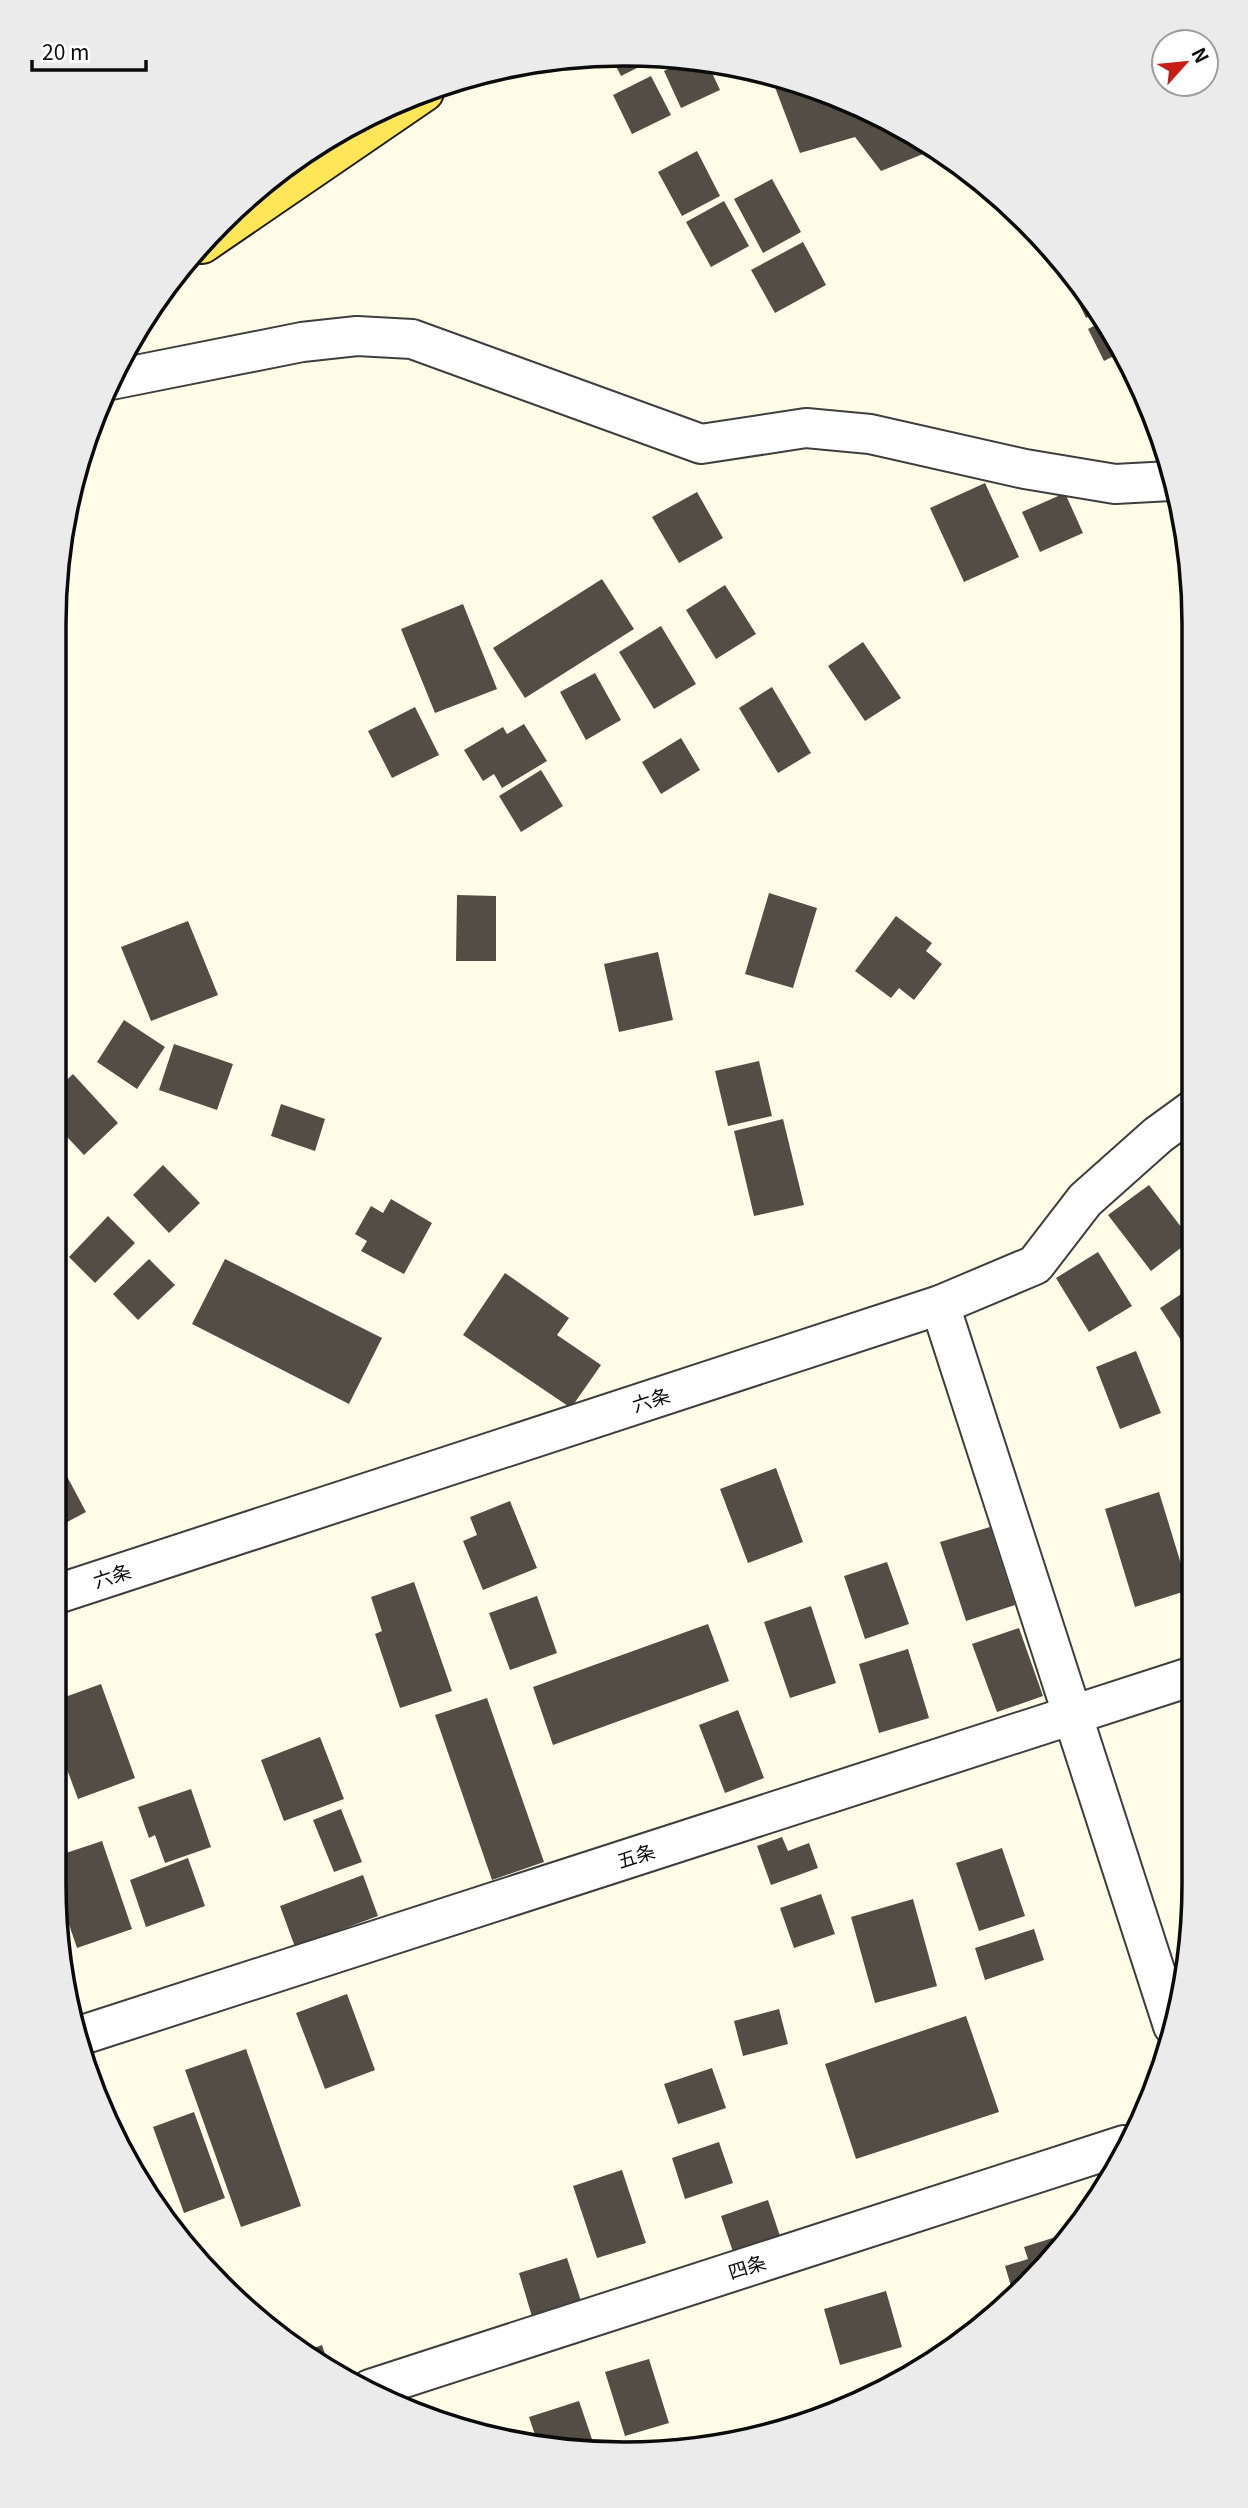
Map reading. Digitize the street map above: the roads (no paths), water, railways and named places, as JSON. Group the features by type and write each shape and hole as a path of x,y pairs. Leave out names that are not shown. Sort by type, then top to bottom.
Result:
{"main road":[{"path":"249,212 378,124"}],"street":[{"path":"124,377 302,342 357,336 412,339 701,444 806,428 870,434 1025,469 1115,484 1163,481"},
{"name":"六条","path":"66,1591 940,1305 1035,1265 1085,1200 1158,1135 1182,1118"},
{"path":"940,1305 1167,2009"},
{"name":"五条","path":"87,2033 1182,1680"},
{"name":"四条","path":"381,2386 1115,2148"}]}
